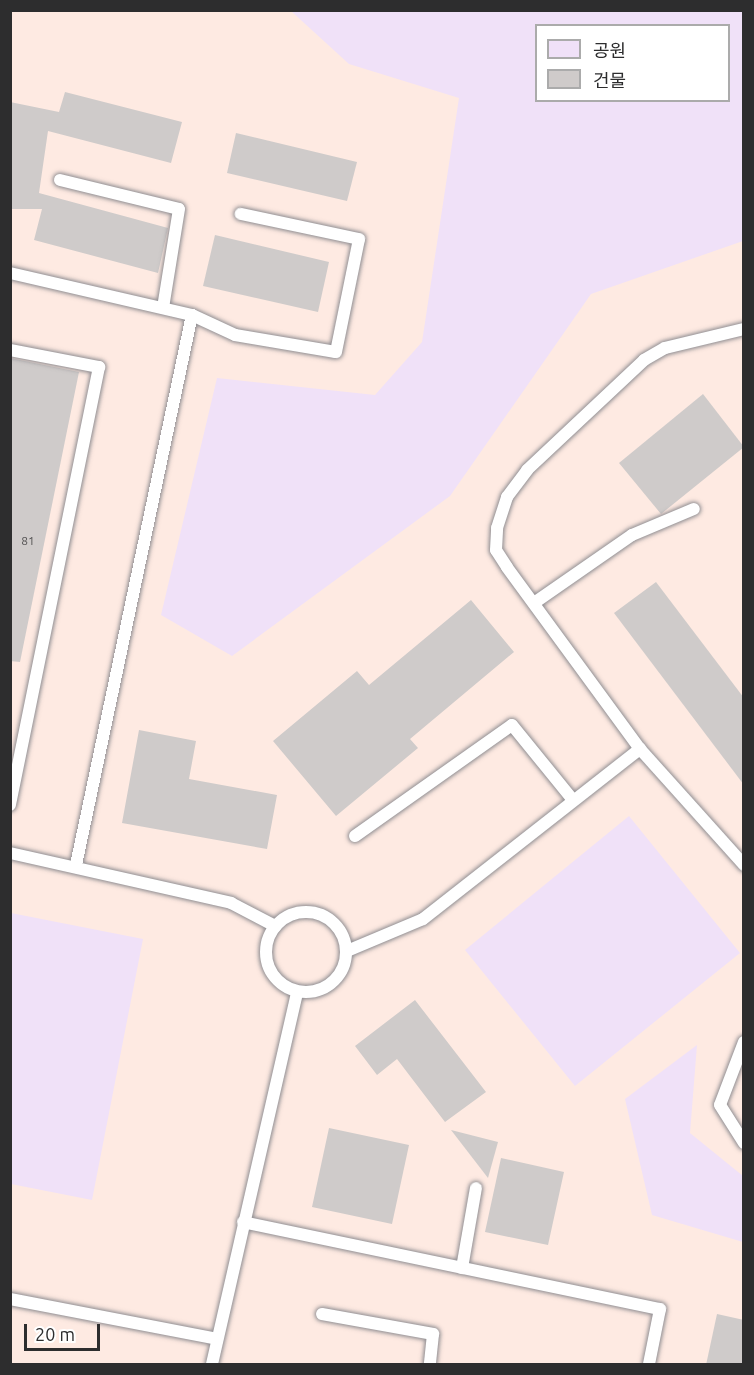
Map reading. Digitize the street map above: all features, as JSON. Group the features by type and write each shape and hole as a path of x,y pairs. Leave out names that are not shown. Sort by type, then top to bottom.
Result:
{"lane":[{"path":"60,180 179,208 163,308"},
{"path":"10,273 192,315 236,335 336,352 359,239 241,214"},
{"path":"76,865 192,315"},
{"path":"744,329 665,348 644,360 528,470 507,497 496,550 640,749 744,865"},
{"path":"10,350 99,367 10,805"},
{"path":"534,603 632,535 694,509"},
{"path":"355,836 512,725 573,800"},
{"path":"347,951 334,923 322,915 299,912 275,926 265,952 268,966 284,986 297,992 319,991 335,980 347,951 423,919 640,749"},
{"path":"10,853 76,865 231,903 275,926"},
{"path":"212,1365 297,992"},
{"path":"744,1042 720,1105 744,1143"},
{"path":"462,1268 476,1188"},
{"path":"243,1222 660,1309 650,1365"},
{"path":"10,1299 217,1339"},
{"path":"322,1314 433,1334 430,1365"}],"shaded area":[{"path":"11,11 743,11 743,1364 11,1364"}],"green space":[{"path":"291,11 743,11 743,241 591,294 450,496 232,656 161,615 217,378 375,395 422,342 459,98 349,64"},
{"path":"629,816 740,953 575,1086 465,950"},
{"path":"11,913 143,939 92,1200 11,1184"},
{"path":"697,1045 690,1133 743,1176 743,1242 652,1215 625,1099"}],"building":[{"path":"65,92 182,122 171,163 48,131 39,193 168,228 158,273 34,240 42,209 10,209 10,102 59,112"},
{"path":"236,133 357,162 347,201 227,173"},
{"path":"215,235 329,262 318,312 203,286"},
{"path":"10,358 79,372 20,662 10,661"},
{"path":"703,394 744,447 661,514 619,463"},
{"path":"656,582 744,698 744,785 614,613"},
{"path":"471,600 514,652 410,739 418,748 336,816 273,741 357,671 369,685"},
{"path":"139,730 196,741 189,779 277,795 267,849 122,823"},
{"path":"415,1000 486,1092 445,1122 397,1059 377,1075 355,1046"},
{"path":"329,1128 409,1145 392,1224 312,1207"},
{"path":"451,1130 498,1142 488,1178"},
{"path":"501,1158 564,1172 548,1245 485,1232"},
{"path":"717,1314 744,1320 744,1365 706,1365"}]}
